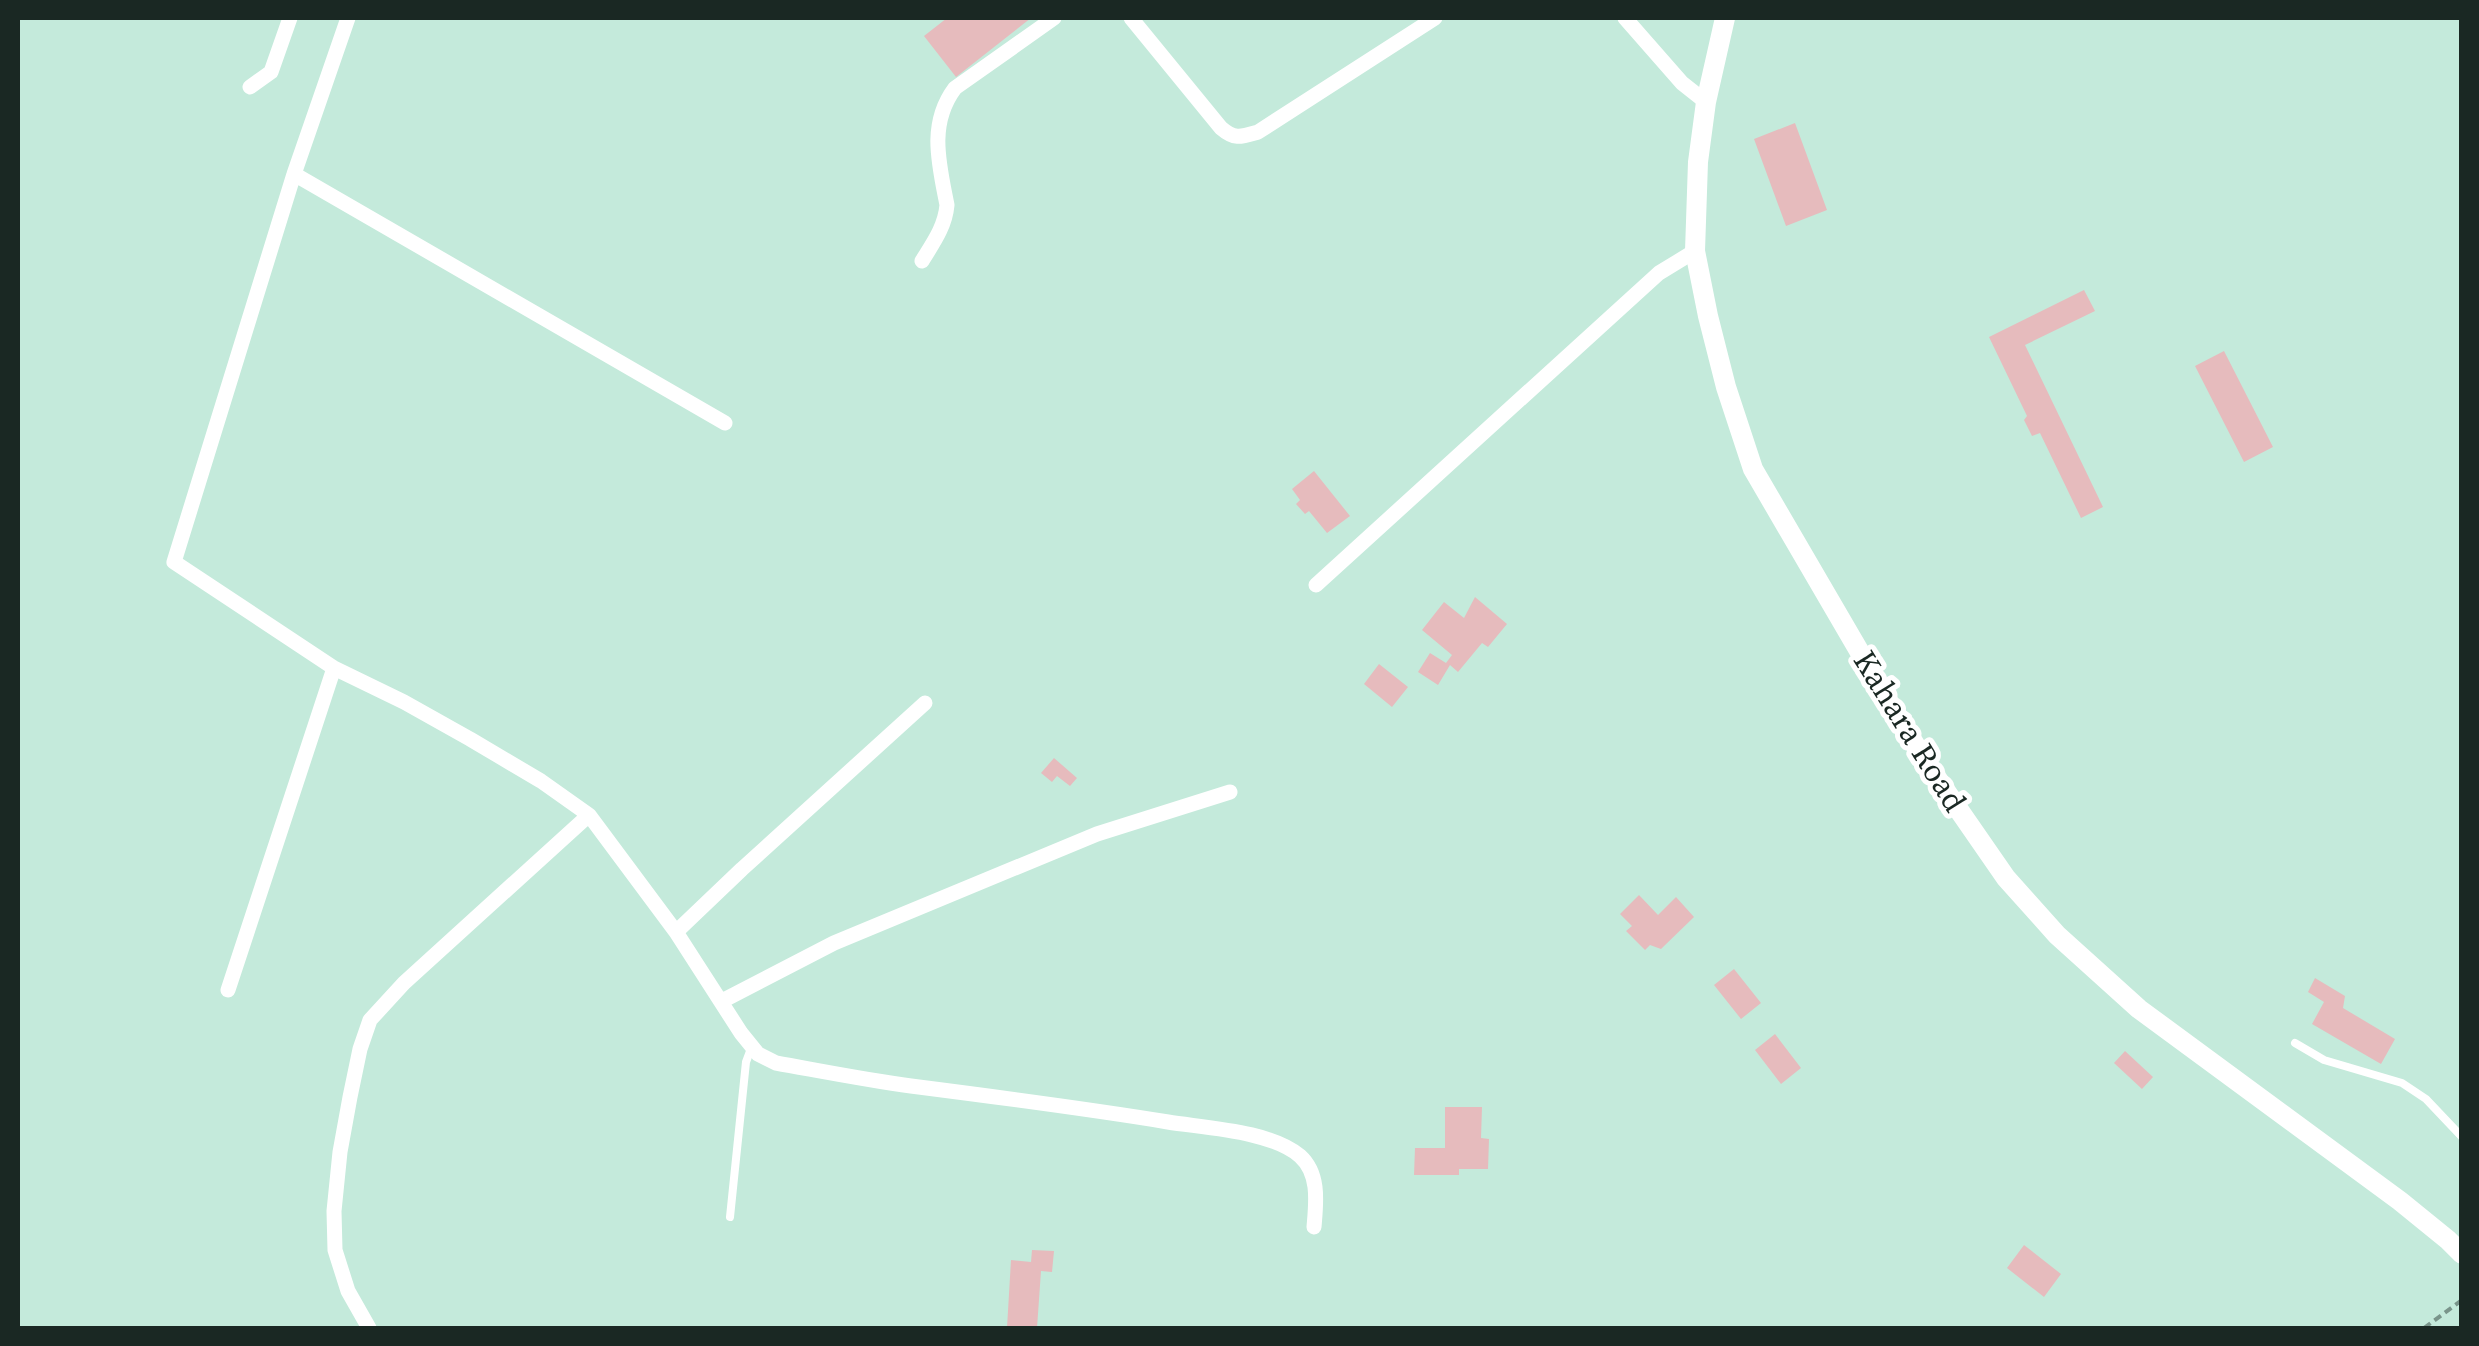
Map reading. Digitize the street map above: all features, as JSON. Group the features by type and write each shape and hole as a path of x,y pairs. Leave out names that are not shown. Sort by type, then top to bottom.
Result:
{"street":[{"path":"250,88 271,72 290,18"},
{"path":"348,18 294,174 174,562 334,668 470,739 542,782 589,816 676,932 758,1054 776,1063 1277,1142 1299,1155 1313,1170 1314,1228"},
{"path":"922,261 946,216 936,140 946,100 956,88 1054,18"},
{"path":"1131,18 1221,128 1230,136 1242,137 1258,132 1435,18"},
{"path":"1625,18 1682,83 1706,102"},
{"name":"Kahara Road","path":"1725,18 1706,102 1698,162 1695,252 1726,386 1753,469 1925,762 2006,878 2057,936 2139,1009 2400,1201 2462,1254"},
{"path":"294,174 725,423"},
{"path":"1316,585 1659,273 1695,252"},
{"path":"228,990 334,668"},
{"path":"676,932 925,703"},
{"path":"722,1000 834,943 1097,834 1230,792"},
{"path":"369,1328 348,1292 335,1250 334,1211 347,1116 370,1020 404,983 589,816"}],"lane":[{"path":"2295,1042 2324,1060 2402,1083 2426,1099 2462,1137"},
{"path":"730,1217 746,1062 752,1046"}],"path":[{"path":"2424,1328 2462,1300"}],"building":[{"path":"947,18 1031,18 956,77 924,36"},
{"path":"1795,123 1827,210 1786,226 1754,139"},
{"path":"2084,290 2095,311 2025,345 2103,507 2081,518 2040,433 2032,436 2024,420 2027,416 1989,337"},
{"path":"2224,351 2273,447 2244,462 2195,366"},
{"path":"1314,471 1350,516 1327,533 1309,511 1305,514 1296,504 1300,500 1292,489"},
{"path":"1475,597 1507,624 1488,647 1482,643 1458,672 1450,665 1438,685 1418,672 1430,653 1446,663 1452,655 1422,630 1444,602 1464,618"},
{"path":"1379,664 1408,687 1392,707 1364,684"},
{"path":"1054,758 1077,778 1070,786 1057,776 1052,782 1041,773"},
{"path":"1639,895 1658,915 1676,897 1694,917 1661,949 1650,945 1645,950 1626,931 1632,926 1620,914"},
{"path":"1734,969 1761,1003 1741,1019 1714,985"},
{"path":"2315,978 2345,996 2343,1008 2395,1039 2381,1064 2312,1024 2324,1002 2308,992"},
{"path":"1775,1034 1801,1068 1781,1084 1755,1050"},
{"path":"2125,1051 2153,1077 2142,1089 2114,1063"},
{"path":"1445,1107 1482,1107 1481,1138 1489,1139 1488,1169 1459,1169 1459,1175 1414,1175 1415,1148 1445,1148"},
{"path":"2024,1245 2061,1274 2044,1297 2007,1268"},
{"path":"1032,1250 1054,1251 1052,1272 1041,1271 1037,1328 1007,1328 1011,1260 1031,1262"}]}
